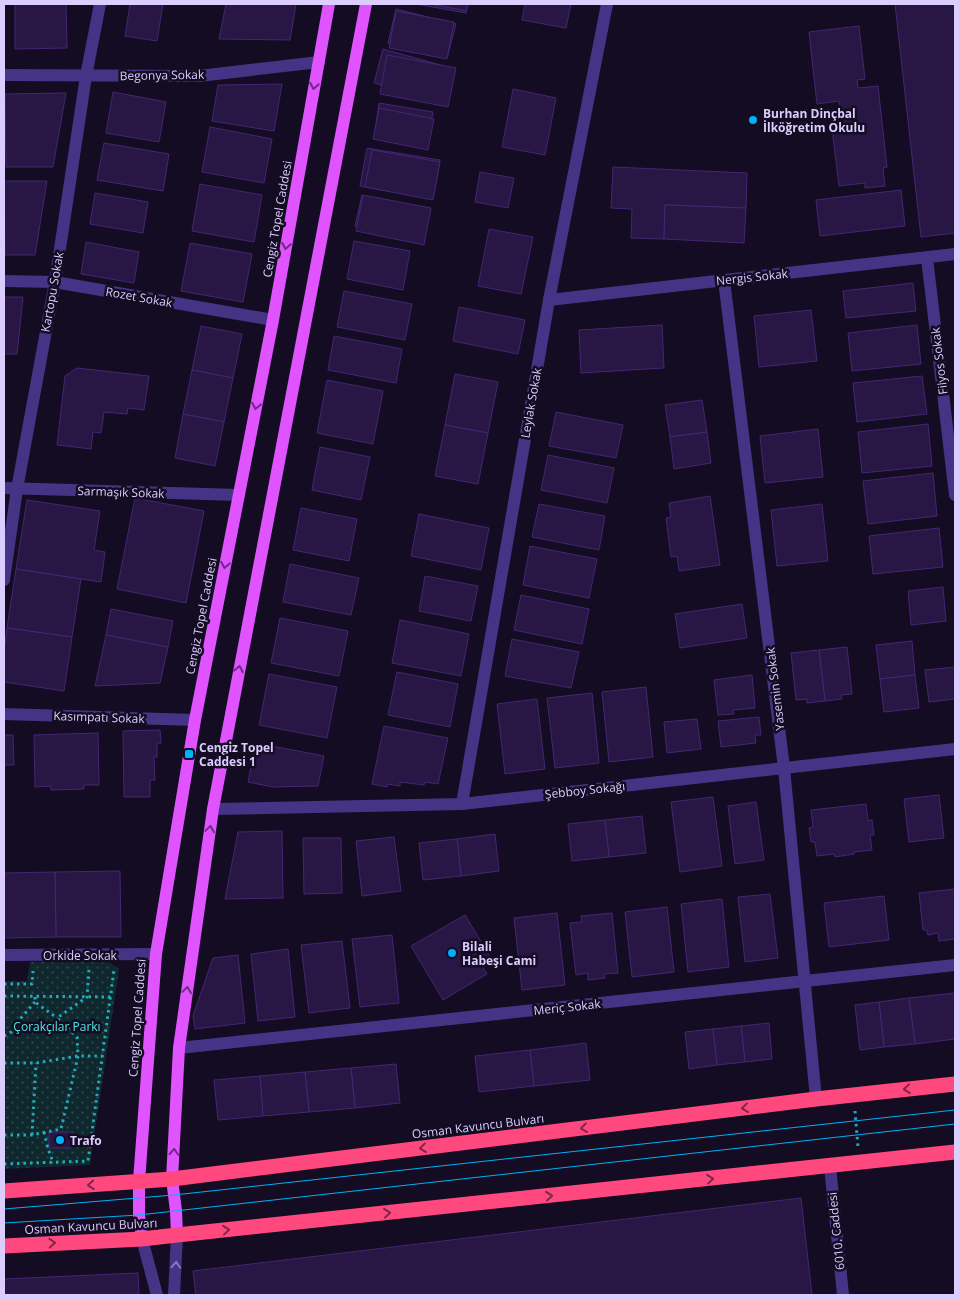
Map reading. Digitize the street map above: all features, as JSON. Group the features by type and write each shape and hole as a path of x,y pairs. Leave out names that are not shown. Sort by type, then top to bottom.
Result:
{"highway":[{"name":"Osman Kavuncu Bulvarı","path":"4,1191 172,1179 816,1099 955,1084"},
{"name":"Osman Kavuncu Bulvarı","path":"4,1246 177,1236 955,1152"}],"main road":[{"name":"Cengiz Topel Caddesi","path":"142,1239 139,1215 139,1181 156,954 195,720 274,320 329,4"},
{"path":"177,1236 172,1179 179,1048 213,809 366,4"}],"street":[{"name":"Kartopu Sokak","path":"4,580 17,489 54,282 86,76 100,4"},
{"name":"Leylak Sokak","path":"462,804 549,300 607,4"},
{"name":"Begonya Sokak","path":"4,76 199,76 319,62"},
{"name":"Nergis Sokak","path":"549,300 955,254"},
{"name":"Filyos Sokak","path":"927,258 955,495"},
{"name":"Yasemin Sokak","path":"724,280 784,768 816,1099"},
{"name":"Rozet Sokak","path":"4,281 54,282 274,320"},
{"name":"Sarmaşık Sokak","path":"4,488 238,495"},
{"name":"Kasımpatı Sokak","path":"4,714 195,720"},
{"name":"Şebboy Sokağı","path":"213,809 462,804 955,749"},
{"name":"Orkide Sokak","path":"4,955 156,954"},
{"name":"Meriç Sokak","path":"179,1048 955,965"},
{"name":"6010. Caddesi","path":"830,1166 843,1295"},
{"path":"174,1295 177,1236"},
{"path":"142,1239 157,1295"}],"path":[{"path":"4,984 32,984 33,966"},
{"path":"80,968 98,968"},
{"path":"87,997 89,968"},
{"path":"4,1164 88,1161 114,969 106,968"},
{"path":"4,996 111,996"},
{"path":"4,1036 17,1029 21,1018 35,1002 35,997"},
{"path":"57,1018 87,997"},
{"path":"4,1135 32,1135 61,1129 78,1056 77,1037 57,1018 35,1002"},
{"path":"4,1063 36,1063 78,1056 102,1056"},
{"path":"32,1135 36,1063"},
{"path":"853,1095 859,1163"},
{"path":"44,1132 53,1162"}],"green space":[{"name":"Çorakçılar Parkı","path":"30,962 109,962 119,969 90,1165 4,1169 4,981 27,981"}],"building":[{"path":"15,4 66,4 67,48 15,49"},
{"path":"130,4 163,4 157,41 125,36"},
{"path":"226,4 296,4 290,40 219,39"},
{"path":"416,4 468,4 466,13"},
{"path":"430,4 468,4 466,11"},
{"path":"525,4 571,4 566,28 522,20"},
{"path":"895,4 955,4 955,233 921,237"},
{"path":"396,9 456,24 447,58 388,43"},
{"path":"396,11 454,22 447,59 389,48"},
{"path":"859,26 865,79 857,80 858,88 878,86 887,167 883,168 885,186 865,188 865,183 839,186 830,112 840,110 839,101 817,104 809,32"},
{"path":"383,49 455,69 446,102 374,83"},
{"path":"387,55 456,68 448,107 380,94"},
{"path":"282,84 274,131 212,121 218,85"},
{"path":"513,89 556,98 545,155 502,147"},
{"path":"113,92 166,102 159,142 106,133"},
{"path":"66,93 53,167 6,167 5,94"},
{"path":"379,103 433,112 427,147 374,138"},
{"path":"379,108 434,119 428,150 373,139"},
{"path":"210,127 272,139 264,183 202,172"},
{"path":"104,143 169,154 163,191 97,180"},
{"path":"367,148 440,160 433,199 360,186"},
{"path":"372,150 440,162 433,200 365,187"},
{"path":"613,167 747,173 746,208 665,205 664,239 631,238 632,209 611,208"},
{"path":"480,172 514,178 508,208 475,202"},
{"path":"4,181 47,181 35,255 5,255"},
{"path":"200,184 262,195 254,242 192,231"},
{"path":"901,190 905,226 820,236 816,200"},
{"path":"95,193 148,202 143,233 90,224"},
{"path":"362,195 430,209 423,240 355,226"},
{"path":"363,195 431,208 424,245 356,231"},
{"path":"665,205 746,208 744,243 664,239"},
{"path":"489,229 533,237 521,294 478,286"},
{"path":"354,241 410,251 403,290 347,279"},
{"path":"86,242 139,252 134,283 81,274"},
{"path":"190,243 252,254 243,302 181,291"},
{"path":"913,283 916,311 846,318 843,291"},
{"path":"344,291 412,304 405,340 337,327"},
{"path":"4,297 23,297 17,354 4,354"},
{"path":"459,307 525,320 518,354 453,341"},
{"path":"811,310 817,361 759,367 754,316"},
{"path":"662,325 664,368 581,373 579,330"},
{"path":"917,325 921,364 852,371 848,333"},
{"path":"201,326 242,334 233,378 192,370"},
{"path":"334,336 402,349 396,383 328,370"},
{"path":"77,368 149,376 144,410 128,408 127,414 104,412 101,433 93,432 91,449 57,445 65,376"},
{"path":"192,370 233,378 224,422 183,414"},
{"path":"455,374 498,382 488,433 445,425"},
{"path":"922,376 927,414 857,422 853,383"},
{"path":"327,380 383,391 373,444 317,433"},
{"path":"702,400 707,432 670,437 665,405"},
{"path":"556,412 623,425 616,458 549,446"},
{"path":"183,414 224,422 215,466 175,458"},
{"path":"928,424 932,466 862,473 858,432"},
{"path":"445,425 488,433 478,484 435,476"},
{"path":"818,429 823,477 765,483 760,436"},
{"path":"707,432 711,463 674,469 670,437"},
{"path":"320,447 370,457 361,500 312,490"},
{"path":"548,455 614,468 607,503 541,490"},
{"path":"933,473 937,516 868,524 863,481"},
{"path":"710,496 720,565 679,571 677,556 671,557 666,518 671,517 669,503"},
{"path":"135,498 204,511 186,603 117,589"},
{"path":"27,500 100,511 94,550 105,552 101,582 16,569"},
{"path":"539,504 605,516 599,550 532,537"},
{"path":"822,504 828,561 777,566 771,510"},
{"path":"301,508 357,519 349,561 293,550"},
{"path":"419,514 489,528 481,570 411,556"},
{"path":"939,528 943,567 873,574 869,536"},
{"path":"530,546 597,559 589,598 523,585"},
{"path":"290,564 359,578 351,615 283,602"},
{"path":"16,569 81,579 72,637 7,628"},
{"path":"425,576 478,586 471,621 419,611"},
{"path":"943,587 946,621 911,625 908,591"},
{"path":"521,595 589,609 582,644 514,630"},
{"path":"742,604 747,638 680,648 675,614"},
{"path":"111,609 173,621 168,647 106,635"},
{"path":"280,618 348,631 339,676 271,663"},
{"path":"400,620 469,634 461,676 392,663"},
{"path":"7,628 72,637 64,691 4,682 4,652"},
{"path":"106,635 168,647 160,683 95,686"},
{"path":"512,639 579,652 571,688 505,676"},
{"path":"912,641 915,675 880,679 876,645"},
{"path":"847,647 852,694 841,695 842,699 825,701 819,650"},
{"path":"819,650 825,701 807,703 807,699 796,700 791,653"},
{"path":"955,667 955,699 929,702 925,670"},
{"path":"397,672 458,684 450,727 388,715"},
{"path":"269,674 337,687 327,738 259,725"},
{"path":"752,675 755,708 733,710 734,714 718,715 714,680"},
{"path":"915,675 919,708 884,712 880,679"},
{"path":"646,687 653,757 609,762 602,692"},
{"path":"592,693 599,763 555,768 547,698"},
{"path":"537,699 545,769 505,774 497,704"},
{"path":"759,717 761,735 755,735 756,743 721,747 718,721"},
{"path":"697,719 701,749 667,753 664,722"},
{"path":"384,726 448,738 438,784 425,782 424,785 400,782 400,786 387,784 387,787 372,784"},
{"path":"160,730 161,743 157,743 157,757 154,757 155,780 150,780 150,797 124,797 123,731"},
{"path":"98,733 99,785 84,785 84,789 51,790 51,786 35,787 34,735"},
{"path":"4,735 13,735 14,765 4,765"},
{"path":"256,743 324,756 318,786 273,787 248,782"},
{"path":"939,795 944,838 909,842 904,799"},
{"path":"713,797 722,866 680,872 671,802"},
{"path":"756,802 764,860 735,864 728,806"},
{"path":"866,804 868,821 872,820 874,835 870,835 872,850 835,857 834,854 817,856 815,842 811,842 809,828 813,827 811,810"},
{"path":"642,816 646,853 609,857 605,820"},
{"path":"605,820 609,857 572,861 568,824"},
{"path":"282,831 283,898 225,899 238,832"},
{"path":"495,834 499,871 461,876 457,839"},
{"path":"394,837 401,891 362,896 356,841"},
{"path":"303,838 341,838 342,893 304,894"},
{"path":"457,839 461,876 423,880 419,843"},
{"path":"120,871 121,937 56,937 55,872"},
{"path":"55,872 56,937 4,938 4,873"},
{"path":"955,889 955,939 939,941 938,933 928,935 927,930 923,930 919,893"},
{"path":"770,894 778,958 745,962 738,897"},
{"path":"884,896 889,940 829,947 824,903"},
{"path":"722,899 729,967 688,972 681,904"},
{"path":"667,907 674,972 632,977 625,912"},
{"path":"557,913 565,985 522,990 514,918"},
{"path":"612,913 618,973 604,974 605,978 588,980 588,973 576,975 570,923 582,922 581,916"},
{"name":"Bilali Habeşi Cami","path":"465,915 492,960 482,966 487,974 443,1000 411,946"},
{"path":"392,935 399,1003 360,1007 352,939"},
{"path":"342,941 350,1008 309,1013 301,945"},
{"path":"288,949 295,1017 258,1021 251,954"},
{"path":"238,955 245,1023 195,1029 193,1016 213,958"},
{"path":"955,993 955,1039 915,1044 909,998"},
{"path":"909,998 915,1044 884,1047 879,1002"},
{"path":"879,1002 884,1047 860,1050 855,1005"},
{"path":"769,1023 772,1059 745,1062 741,1026"},
{"path":"741,1026 745,1062 717,1065 713,1029"},
{"path":"713,1029 717,1065 689,1069 685,1032"},
{"path":"586,1043 590,1080 534,1086 530,1050"},
{"path":"530,1050 534,1086 479,1092 475,1056"},
{"path":"396,1064 400,1103 355,1108 351,1068"},
{"path":"351,1068 355,1108 309,1112 305,1072"},
{"path":"305,1072 309,1112 263,1116 260,1076"},
{"path":"260,1076 263,1116 218,1120 214,1080"},
{"name":"Trafo","path":"49,1132 72,1132 72,1148 49,1148"},
{"path":"801,1198 812,1295 196,1295 193,1271"},
{"path":"138,1273 139,1295 4,1295 4,1279"}],"tram line":[{"path":"4,1209 174,1195 955,1110"},
{"path":"4,1223 139,1215 955,1124"}],"place":[{"name":"Burhan Dinçbal İlköğretim Okulu","path":"753,120"},
{"name":"Cengiz Topel Caddesi 1","path":"189,754"},
{"name":"Bilali Habeşi Cami","path":"452,953"},
{"name":"Trafo","path":"60,1140"}]}
